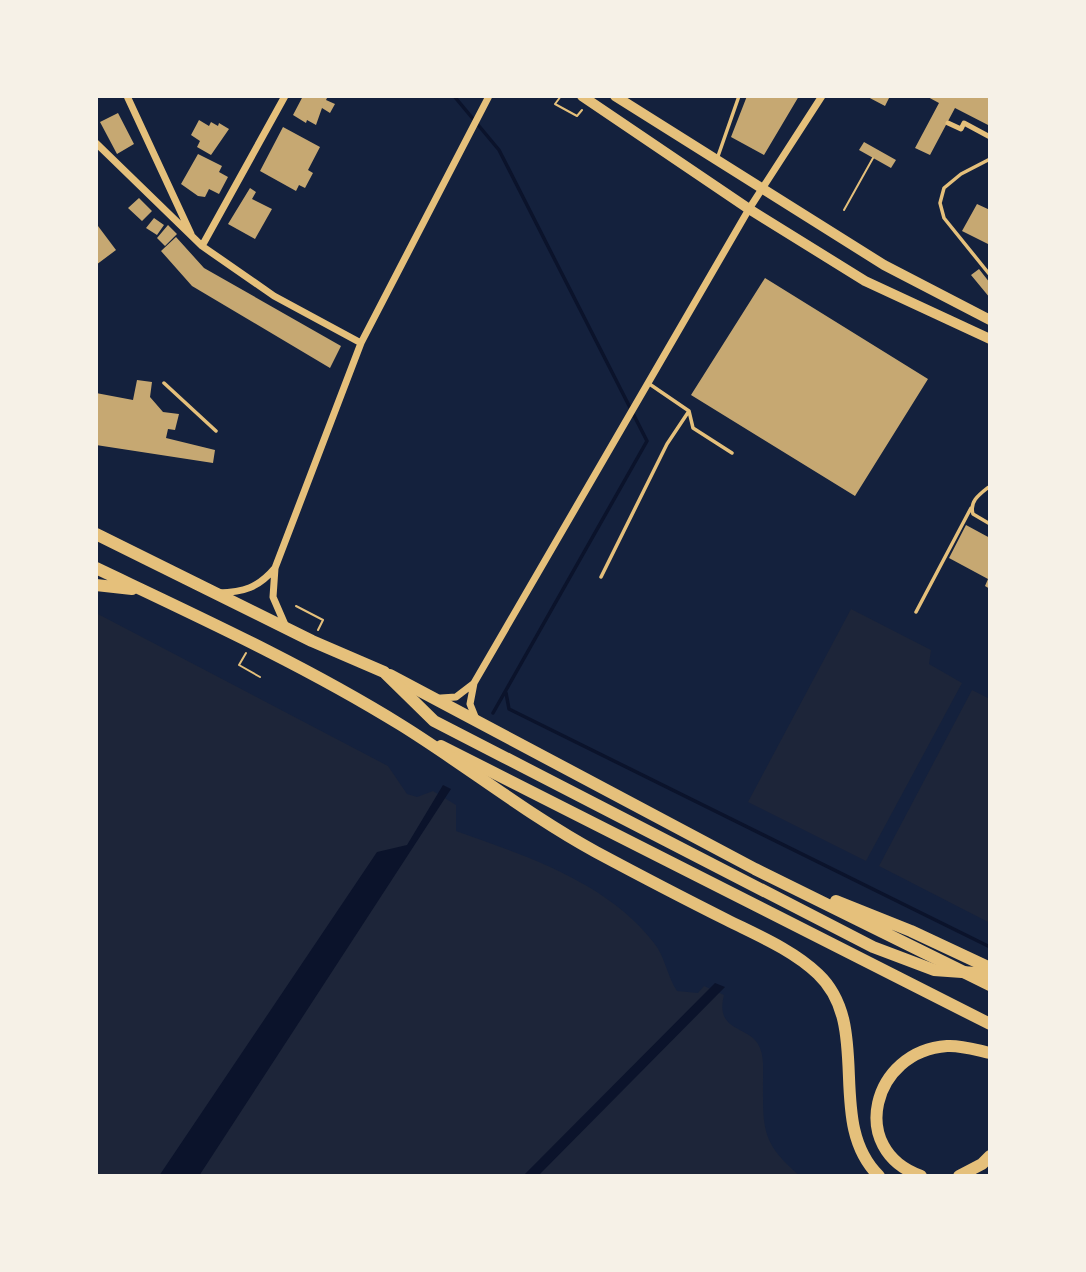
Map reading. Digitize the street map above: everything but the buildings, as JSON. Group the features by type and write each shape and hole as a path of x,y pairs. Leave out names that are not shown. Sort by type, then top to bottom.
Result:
{"main road":[{"path":"582,96 748,209 865,281 990,338"},
{"path":"615,96 884,265 990,320"},
{"path":"96,534 286,628 384,672 755,869 990,985"},
{"path":"96,568 252,643 403,726 990,1024"},
{"path":"96,585 143,590"},
{"path":"384,672 433,721 873,947 934,970 990,974"},
{"path":"403,726 594,851 752,933 818,974 840,1006 845,1026 857,1136 864,1156 879,1176"},
{"path":"755,869 911,931 990,968"},
{"path":"922,1176 895,1161 878,1129 876,1112 886,1079 896,1067 928,1050 948,1046 990,1053"},
{"path":"959,1176 982,1164 990,1156"}],"street":[{"path":"127,96 193,238"},
{"path":"202,246 285,96"},
{"path":"478,723 470,704 474,683 748,209 822,96"},
{"path":"286,628 273,597 275,568 361,343 486,98"},
{"path":"947,123 961,129 964,123 990,137"},
{"path":"96,143 202,246 274,296 361,343"},
{"path":"214,593 241,592 257,587 275,568"},
{"path":"431,698 456,697 474,683"}],"lane":[{"path":"717,161 739,96"},
{"path":"990,159 961,174 944,188 940,202 944,218 990,275"},
{"path":"164,383 216,431"},
{"path":"648,383 689,411 693,428 732,453"},
{"path":"601,577 667,444 689,411"},
{"path":"916,612 972,502 990,486"},
{"path":"971,508 973,514 990,524"}],"path":[{"path":"561,96 555,104 577,116"},
{"path":"844,210 873,158"},
{"path":"296,606 323,620"},
{"path":"239,665 260,677"}],"shaded area":[{"path":"851,609 931,650 929,664 962,683 866,861 748,802"},
{"path":"96,613 388,766 407,794 417,797 433,791 456,805 456,831 537,861 589,887 613,903 654,943 677,991 698,993 704,986 724,995 724,1016 735,1028 756,1041 763,1060 763,1111 767,1134 778,1154 800,1176 96,1176"},
{"path":"972,690 990,699 990,923 879,866"},
{"path":"443,785 451,789 199,1176 159,1176 377,852 407,845"},
{"path":"715,983 725,987 538,1176 523,1176"}],"waterway":[{"path":"454,96 499,150 647,441 493,713"},
{"path":"506,693 509,709 990,947"}]}
